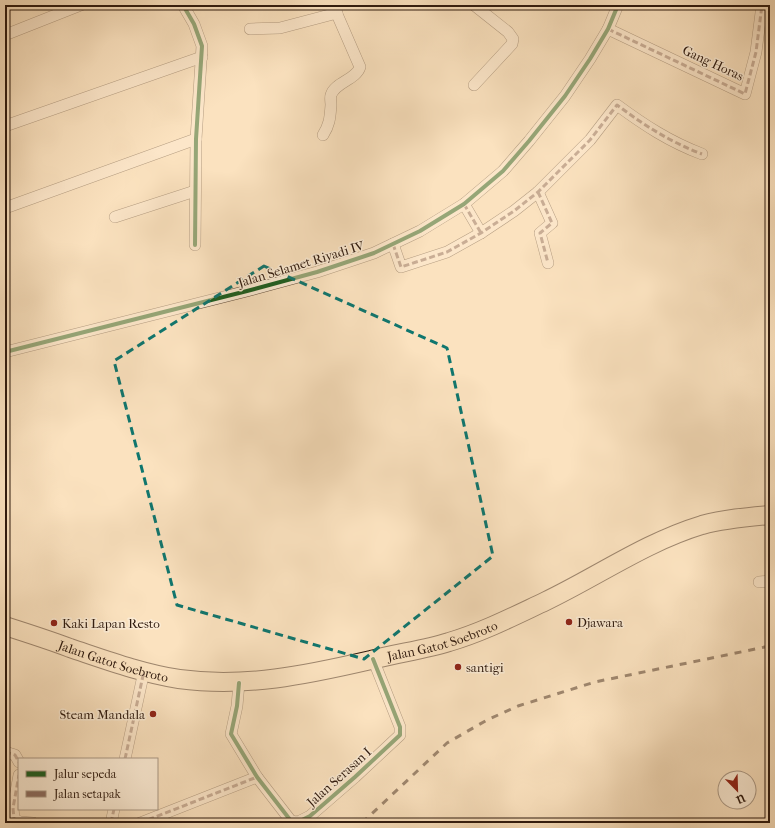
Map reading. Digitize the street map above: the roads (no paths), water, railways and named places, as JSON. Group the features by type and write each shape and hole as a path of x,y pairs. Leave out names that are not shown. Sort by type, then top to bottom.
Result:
{"main road":[{"name":"Jalan Gatot Soebroto","path":"5,626 114,664 178,679 240,682 272,680 310,674 447,643 476,633 570,590 634,554 671,536 703,525 732,519 770,515"}],"street":[{"path":"5,35 81,5"},
{"path":"183,5 194,24 202,46 196,139 195,245"},
{"path":"474,5 508,32 513,39 512,44 474,85"},
{"name":"Jalan Selamet Riyadi IV","path":"5,352 240,293 317,272 374,253 420,231 464,204 502,172 565,96 608,29 618,5"},
{"name":"Gang Horas","path":"608,29 745,94 756,52 762,5"},
{"path":"250,29 280,28 335,9 360,67 358,72 339,85 331,95 330,121 323,135"},
{"path":"5,126 202,57"},
{"path":"393,244 401,267 447,252 481,233 514,211 538,192 590,140 617,105 668,139 702,154"},
{"path":"5,208 196,139"},
{"path":"115,217 195,191"},
{"path":"538,192 552,223 540,233 548,263"},
{"path":"464,204 481,233"},
{"name":"Jalan Serasan I","path":"240,682 231,734 257,777 291,821 296,822 310,816 316,811 400,735 400,727 373,659"},
{"path":"124,758 144,671"},
{"path":"5,752 15,755 18,760"},
{"path":"140,823 153,821 257,777"},
{"path":"18,780 13,808 14,821 33,823"},
{"path":"111,823 114,810"}],"railway":[{"path":"362,823 447,743 487,720 518,706 595,682 770,646"}],"place":[{"name":"Djawara","path":"569,622"},
{"name":"Kaki Lapan Resto","path":"54,623"},
{"name":"santigi","path":"458,667"},
{"name":"Steam Mandala","path":"153,714"}]}
